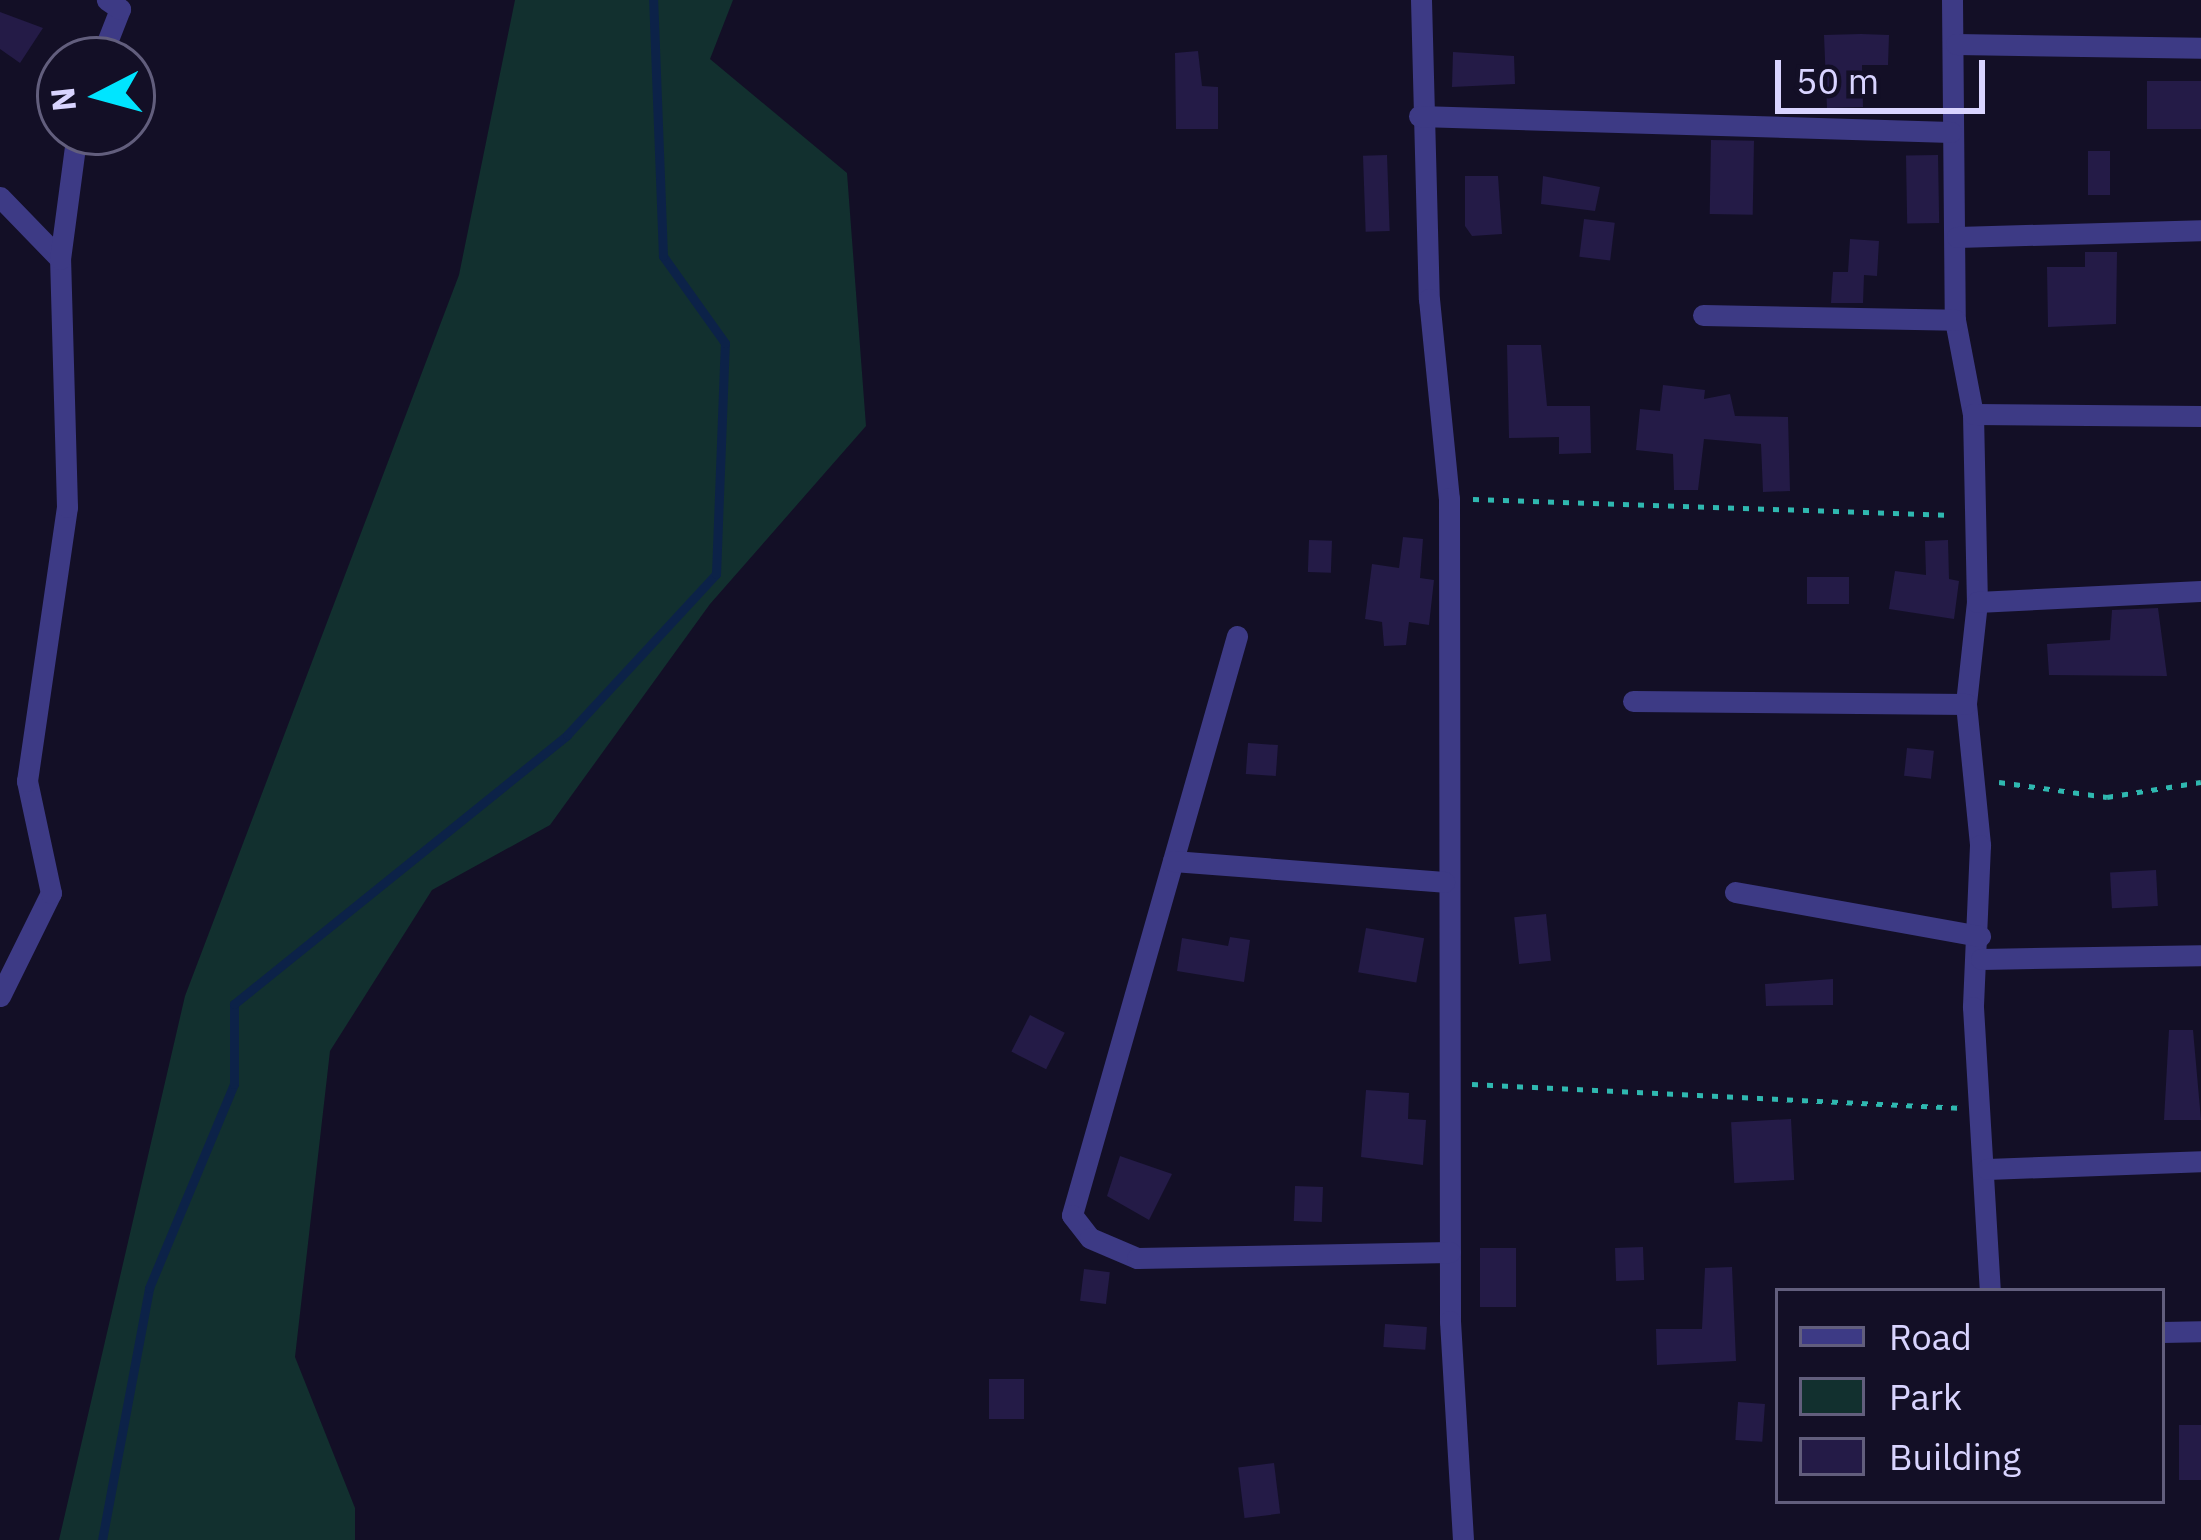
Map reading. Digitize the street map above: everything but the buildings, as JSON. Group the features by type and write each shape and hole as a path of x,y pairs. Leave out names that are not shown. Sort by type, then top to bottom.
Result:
{"street":[{"path":"107,0 120,9 109,36"},
{"path":"1421,0 1419,116 1449,498 1444,882 1450,1252 1462,1540"},
{"path":"1952,0 1955,320 1973,414 1970,516 1977,602 1966,704 1981,959 1973,1007 1987,1168 1990,1288"},
{"path":"1956,44 2201,49"},
{"path":"1419,116 1951,132"},
{"path":"0,996 51,893 27,781 67,507 60,259 73,156"},
{"path":"0,197 60,259"},
{"path":"1957,237 2201,230"},
{"path":"1702,315 1955,320"},
{"path":"1973,414 2201,416"},
{"path":"1977,602 2201,591"},
{"path":"1237,636 1072,1215 1090,1238 1137,1258 1450,1252"},
{"path":"1633,701 1966,704"},
{"path":"1174,861 1444,882"},
{"path":"1735,892 1980,936"},
{"path":"1981,959 2201,955"},
{"path":"1987,1168 2201,1161"},
{"path":"2165,1332 2201,1331"}],"path":[{"path":"1449,498 1970,516"},
{"path":"1970,777 2107,797 2201,782"},
{"path":"1450,1083 1982,1109"}],"green space":[{"path":"515,0 733,0 710,59 847,173 866,426 710,604 550,825 432,890 330,1051 295,1357 355,1508 355,1540 59,1540 185,996 459,275"}],"waterway":[{"path":"102,1540 149,1288 234,1084 234,1004 567,735 716,574 725,343 663,256 653,0"}]}
